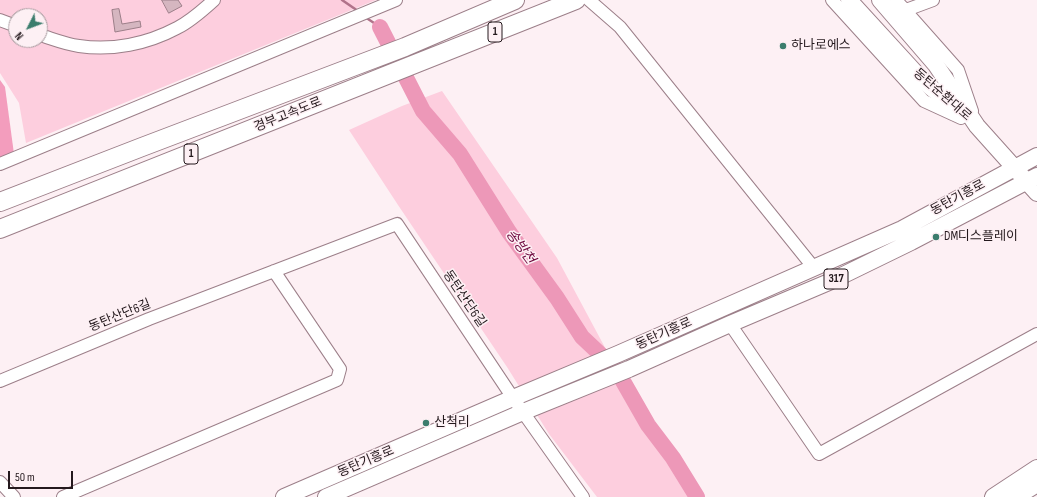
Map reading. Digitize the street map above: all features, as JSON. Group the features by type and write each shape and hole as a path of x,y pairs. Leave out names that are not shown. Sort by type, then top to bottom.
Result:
{"highway":[{"name":"경부고속도로","path":"0,202 370,61 515,0"},
{"name":"경부고속도로","path":"0,229 333,98 381,77 576,0"},
{"path":"1014,497 1037,483"}],"main road":[{"name":"동탄순환대로","path":"849,0 923,81 977,126"},
{"name":"동탄순환대로","path":"880,0 936,65 977,126"},
{"path":"977,126 1015,168 1034,183"},
{"name":"동탄기흥로","path":"284,497 618,354 902,229 1037,156"},
{"name":"동탄기흥로","path":"326,497 523,412 629,369 829,282 1034,183"},
{"path":"993,497 1037,468"}],"street":[{"path":"0,164 396,0"},
{"path":"588,0 620,27 814,268"},
{"path":"832,0 924,101 977,126"},
{"path":"900,4 906,10 933,0"},
{"path":"48,38 62,43 78,46 107,47 136,43 164,34 179,27 194,17 208,2"},
{"path":"900,4 958,70 977,126"},
{"name":"동탄산단6길","path":"0,381 149,319 397,224 513,398 583,497"},
{"path":"63,497 337,380 340,369 274,271"},
{"path":"730,324 819,454 1037,334"},
{"path":"0,482 14,497"}],"shaded area":[{"path":"0,0 376,0 26,143 19,103 0,73"},
{"path":"0,80 5,87 14,154 0,159"},
{"path":"442,91 557,258 624,383 699,497 597,497 549,434 507,367 349,130 402,106"}],"building":[{"path":"162,0 178,0 182,6 169,13"},
{"path":"119,9 122,24 140,21 141,27 115,32 112,10"}],"waterway":[{"name":"송방천","path":"342,0 358,11"},
{"name":"송방천","path":"365,17 380,27"},
{"name":"송방천","path":"380,27 423,111 460,154 509,232 557,298 582,337 616,369 648,425 673,458 697,497"}],"place":[{"name":"하나로에스","path":"783,46"},
{"name":"DM디스플레이","path":"936,237"},
{"name":"산척리","path":"426,423"}]}
